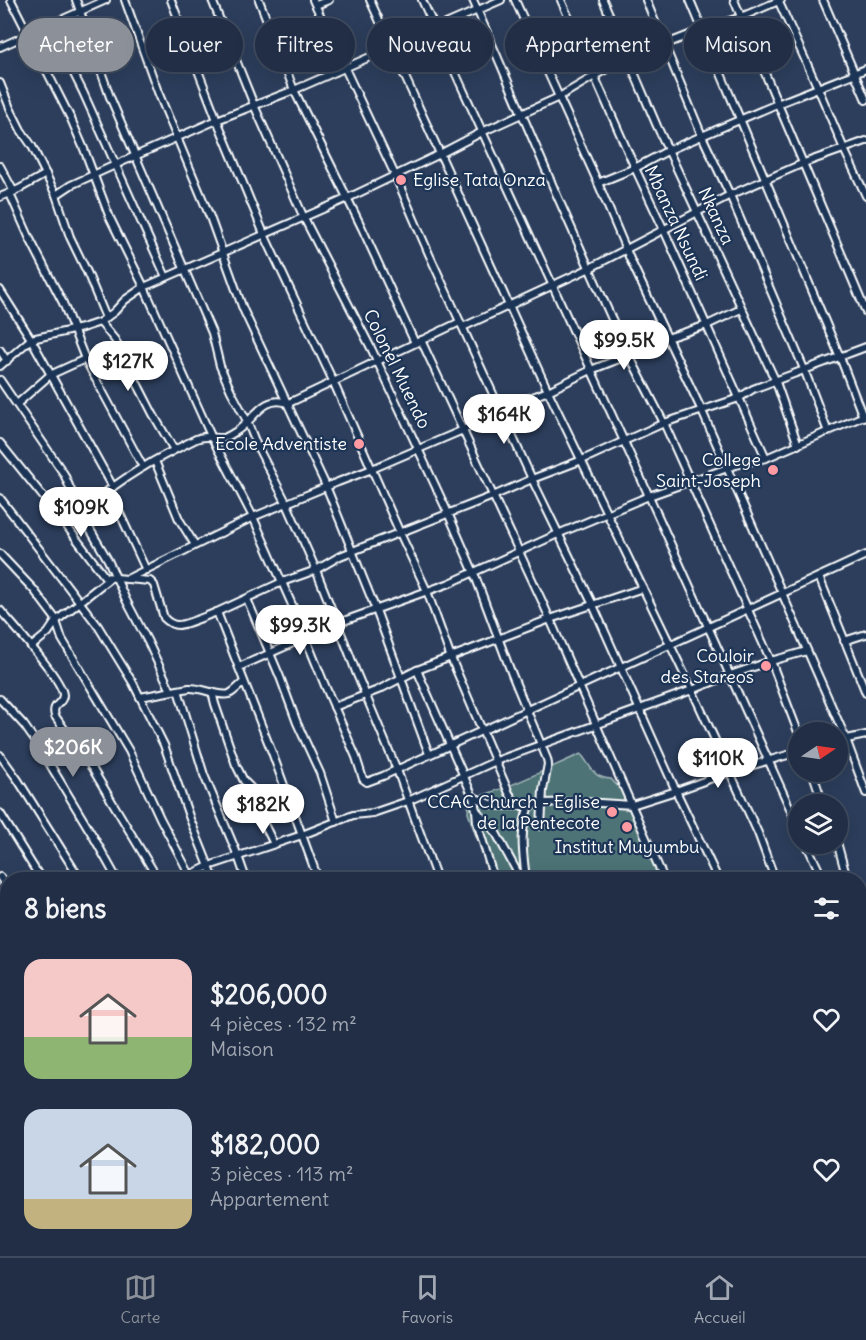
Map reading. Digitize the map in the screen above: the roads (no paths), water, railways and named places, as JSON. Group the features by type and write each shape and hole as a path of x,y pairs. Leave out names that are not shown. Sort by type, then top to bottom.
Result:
{"street":[{"path":"11,0 20,18"},
{"path":"76,0 110,97 212,333 220,366 287,504 316,570 397,770 434,872"},
{"path":"67,18 106,0"},
{"path":"124,0 210,217 243,309 326,486 376,610 429,754"},
{"path":"171,0 264,234 427,591 451,658 482,730 514,801 529,806"},
{"name":"Colonel Muendo","path":"212,0 254,105 304,218 377,360 474,573 548,764 544,782 541,826"},
{"path":"259,0 294,90 493,496 597,724 661,872"},
{"path":"322,18 315,3 329,0"},
{"path":"370,0 378,18"},
{"path":"422,0 430,18"},
{"path":"473,0 629,356 664,423 771,661 794,722"},
{"path":"458,18 501,0"},
{"path":"515,0 626,249 728,469 838,722"},
{"name":"Mbanza Nsundi","path":"561,0 766,458"},
{"name":"Nkanza","path":"603,0 611,18"},
{"path":"646,0 654,18"},
{"path":"690,0 697,18"},
{"path":"734,0 866,312"},
{"path":"738,18 779,0 866,196"},
{"path":"823,0 866,99"},
{"path":"0,47 18,39"},
{"path":"672,61 702,136 730,195 804,369 828,432"},
{"path":"598,183 777,104 866,69"},
{"path":"47,72 71,119 110,218 144,286 211,436 253,517 365,781 397,770 866,555"},
{"path":"73,72 166,277"},
{"path":"56,195 71,185 135,156 333,72"},
{"path":"346,72 532,479 594,605 676,791 715,872"},
{"path":"403,72 548,391 692,690 758,833 773,872"},
{"path":"455,72 788,803"},
{"path":"0,366 31,339 103,320 144,286 348,198 559,97 600,72"},
{"name":"Nkanza","path":"635,72 657,126 776,382 798,445"},
{"path":"239,667 338,623 474,573 649,496 736,465 766,458 865,416 720,72"},
{"path":"0,83 21,130 56,195 70,237 87,272 103,320 116,340 174,450"},
{"path":"66,525 143,466 200,438 225,437 244,427 247,421 271,401 287,403 418,341 509,306 590,268 730,195 804,163 866,141"},
{"path":"0,166 30,239 63,303 85,359 143,466"},
{"path":"0,197 46,174"},
{"path":"0,290 75,416 111,489 146,570"},
{"path":"127,579 253,517 419,449 591,370 741,309"},
{"path":"0,444 105,577 150,581 154,585 164,618 179,625 217,612 282,582 316,570 329,561 352,551 582,460 664,423 739,398 753,389 866,347"},
{"path":"0,350 7,361"},
{"path":"16,404 50,375 85,359"},
{"path":"0,380 64,474 81,514 108,560 113,578 175,690 204,776 244,872"},
{"path":"155,461 179,519 195,545"},
{"path":"0,498 98,626 140,697 164,745 211,872"},
{"path":"0,554 34,590 56,621 62,639 129,751 186,872"},
{"path":"819,577 866,693"},
{"path":"31,646 48,633 56,621 113,578"},
{"path":"334,707 366,695 417,670 550,619 643,588"},
{"path":"247,599 297,723 320,773 336,822"},
{"path":"0,610 42,660 61,689 63,695 54,707 55,716 92,768 154,872"},
{"path":"217,612 315,872"},
{"path":"844,640 866,634"},
{"path":"198,872 353,815 373,813 408,801 496,761 730,675 807,651"},
{"path":"417,670 473,797 477,822 492,872"},
{"path":"140,697 197,687 228,694 244,682"},
{"path":"212,692 236,765 244,781 251,788 274,844"},
{"path":"0,699 24,725 40,748 113,872"},
{"path":"848,739 866,735"},
{"path":"848,744 866,793"},
{"path":"0,755 76,872"},
{"path":"473,797 501,806 584,802 632,805 788,755"},
{"path":"523,872 522,834 529,806"},
{"path":"476,810 496,833 519,872"},
{"path":"0,813 37,872"},
{"path":"811,854 820,872"},
{"path":"840,854 845,872"}],"place":[{"name":"Eglise Tata Onza","path":"401,180"},
{"name":"Ecole Adventiste","path":"359,444"},
{"name":"College Saint-Joseph","path":"773,470"},
{"name":"Couloir des Stareos","path":"766,666"},
{"name":"CCAC Church - Eglise de la Pentecote","path":"612,812"},
{"name":"Institut Muyumbu","path":"627,827"}]}
